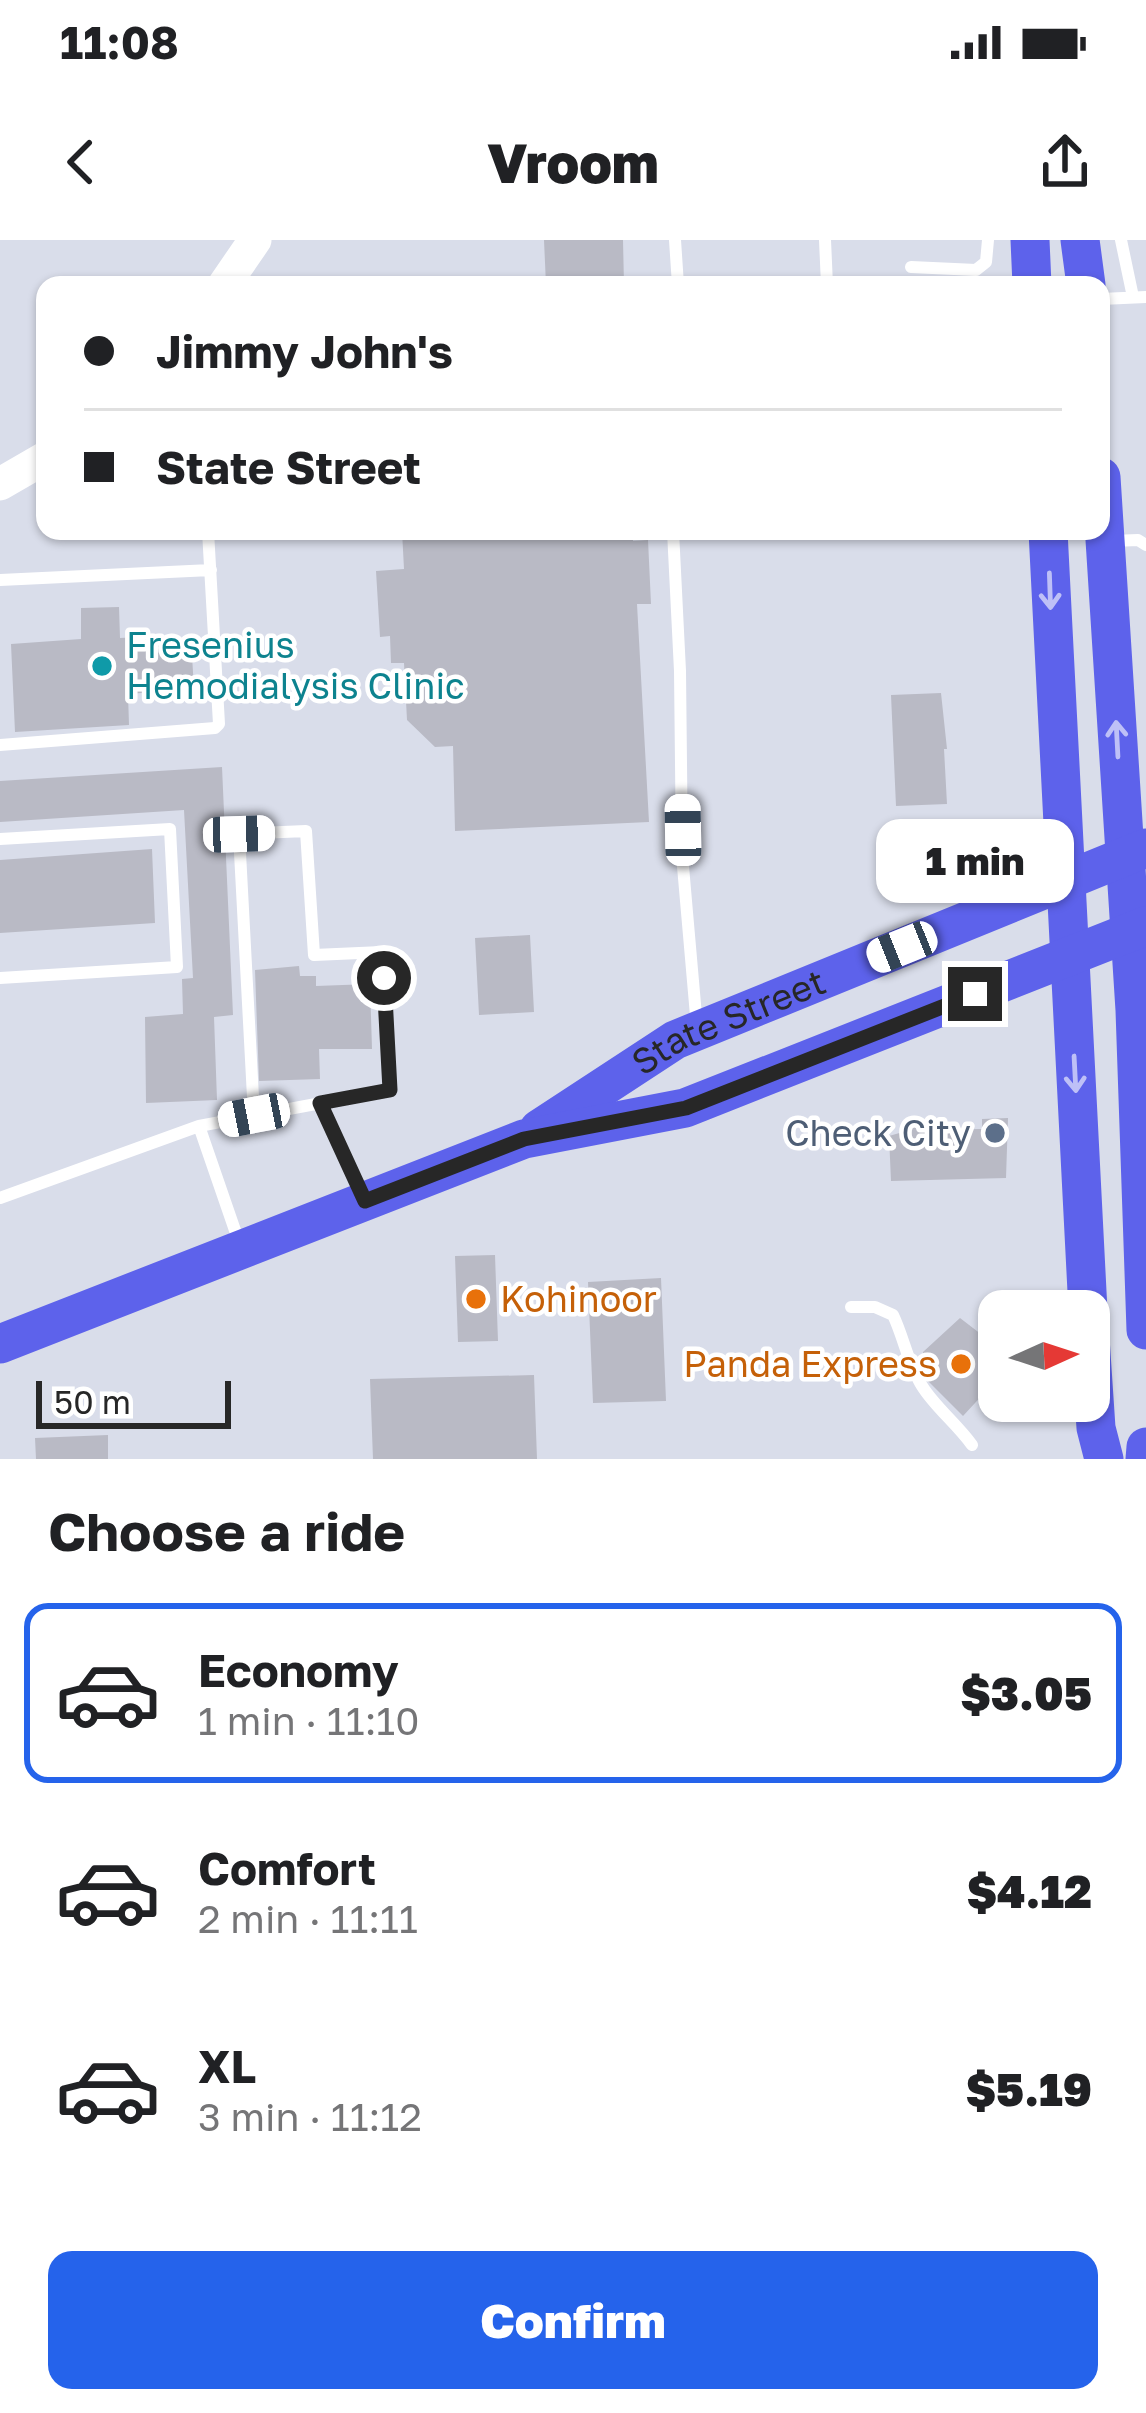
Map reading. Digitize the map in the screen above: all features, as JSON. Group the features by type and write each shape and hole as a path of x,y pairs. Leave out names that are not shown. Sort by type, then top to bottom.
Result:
{"main road":[{"path":"1030,240 1032,276"},
{"path":"1080,240 1086,276"},
{"path":"1048,540 1087,1290"},
{"path":"1106,542 1136,852 1146,1330"},
{"name":"State Street","path":"524,1139 675,1040 1136,852"},
{"name":"State Street","path":"2,1337 524,1139 686,1108 1138,930"},
{"path":"1096,1422 1104,1459"},
{"path":"1144,1459 1146,1447"}],"street":[{"path":"230,276 255,240"},
{"path":"0,484 36,463"}],"lane":[{"path":"675,240 677,276"},
{"path":"825,240 827,276"},
{"path":"911,267 976,270 986,262 988,240"},
{"path":"1110,299 1140,297 1121,240"},
{"path":"0,745 215,728 219,724 209,540"},
{"path":"673,540 682,855 698,1030"},
{"path":"1106,542 1146,544"},
{"path":"0,580 211,570"},
{"path":"0,839 170,829 177,967 0,978"},
{"path":"0,1198 199,1126 390,1090 382,952 314,955 306,831 239,834 254,1115"},
{"path":"320,1103 365,1201"},
{"path":"199,1126 242,1249"},
{"path":"851,1307 875,1307 893,1315 925,1392 972,1444"}],"building":[{"path":"544,240 623,240 624,276 546,276"},
{"path":"402,540 648,540 651,604 637,604 649,822 455,831 453,746 435,747 407,720 404,663 391,663 390,636 380,637 376,571 404,569"},
{"name":"Fresenius Hemodialysis Clinic","path":"119,607 120,638 178,635 178,639 191,639 194,689 128,694 129,725 15,732 11,644 81,639 81,608"},
{"path":"941,693 947,804 896,806 891,695"},
{"path":"222,767 233,1015 214,1017 217,1100 146,1103 145,1017 183,1014 182,979 193,978 184,810 0,822 0,781"},
{"path":"152,849 155,923 0,933 0,860"},
{"path":"530,935 534,1012 479,1015 475,938"},
{"path":"299,966 300,976 316,976 316,986 370,984 372,1049 319,1049 320,1079 259,1081 255,970"},
{"path":"1008,1118 1006,1178 891,1181 889,1136 903,1132 902,1125 928,1124 928,1130 982,1129 982,1119"},
{"name":"Kohinoor","path":"495,1255 498,1341 458,1342 455,1256"},
{"path":"661,1278 666,1401 593,1403 588,1282"},
{"name":"Panda Express","path":"960,1318 978,1332 978,1400 963,1416 924,1377 923,1352"},
{"path":"534,1375 537,1459 373,1459 370,1379"},
{"path":"108,1435 108,1459 36,1459 35,1438"}],"place":[{"name":"Fresenius Hemodialysis Clinic","path":"102,666"},
{"name":"Check City","path":"995,1133"},
{"name":"Kohinoor","path":"476,1299"},
{"name":"Panda Express","path":"961,1364"}],"route":[{"path":"384,978 390,1090 320,1103 365,1201 524,1139 686,1108 975,994"}]}
